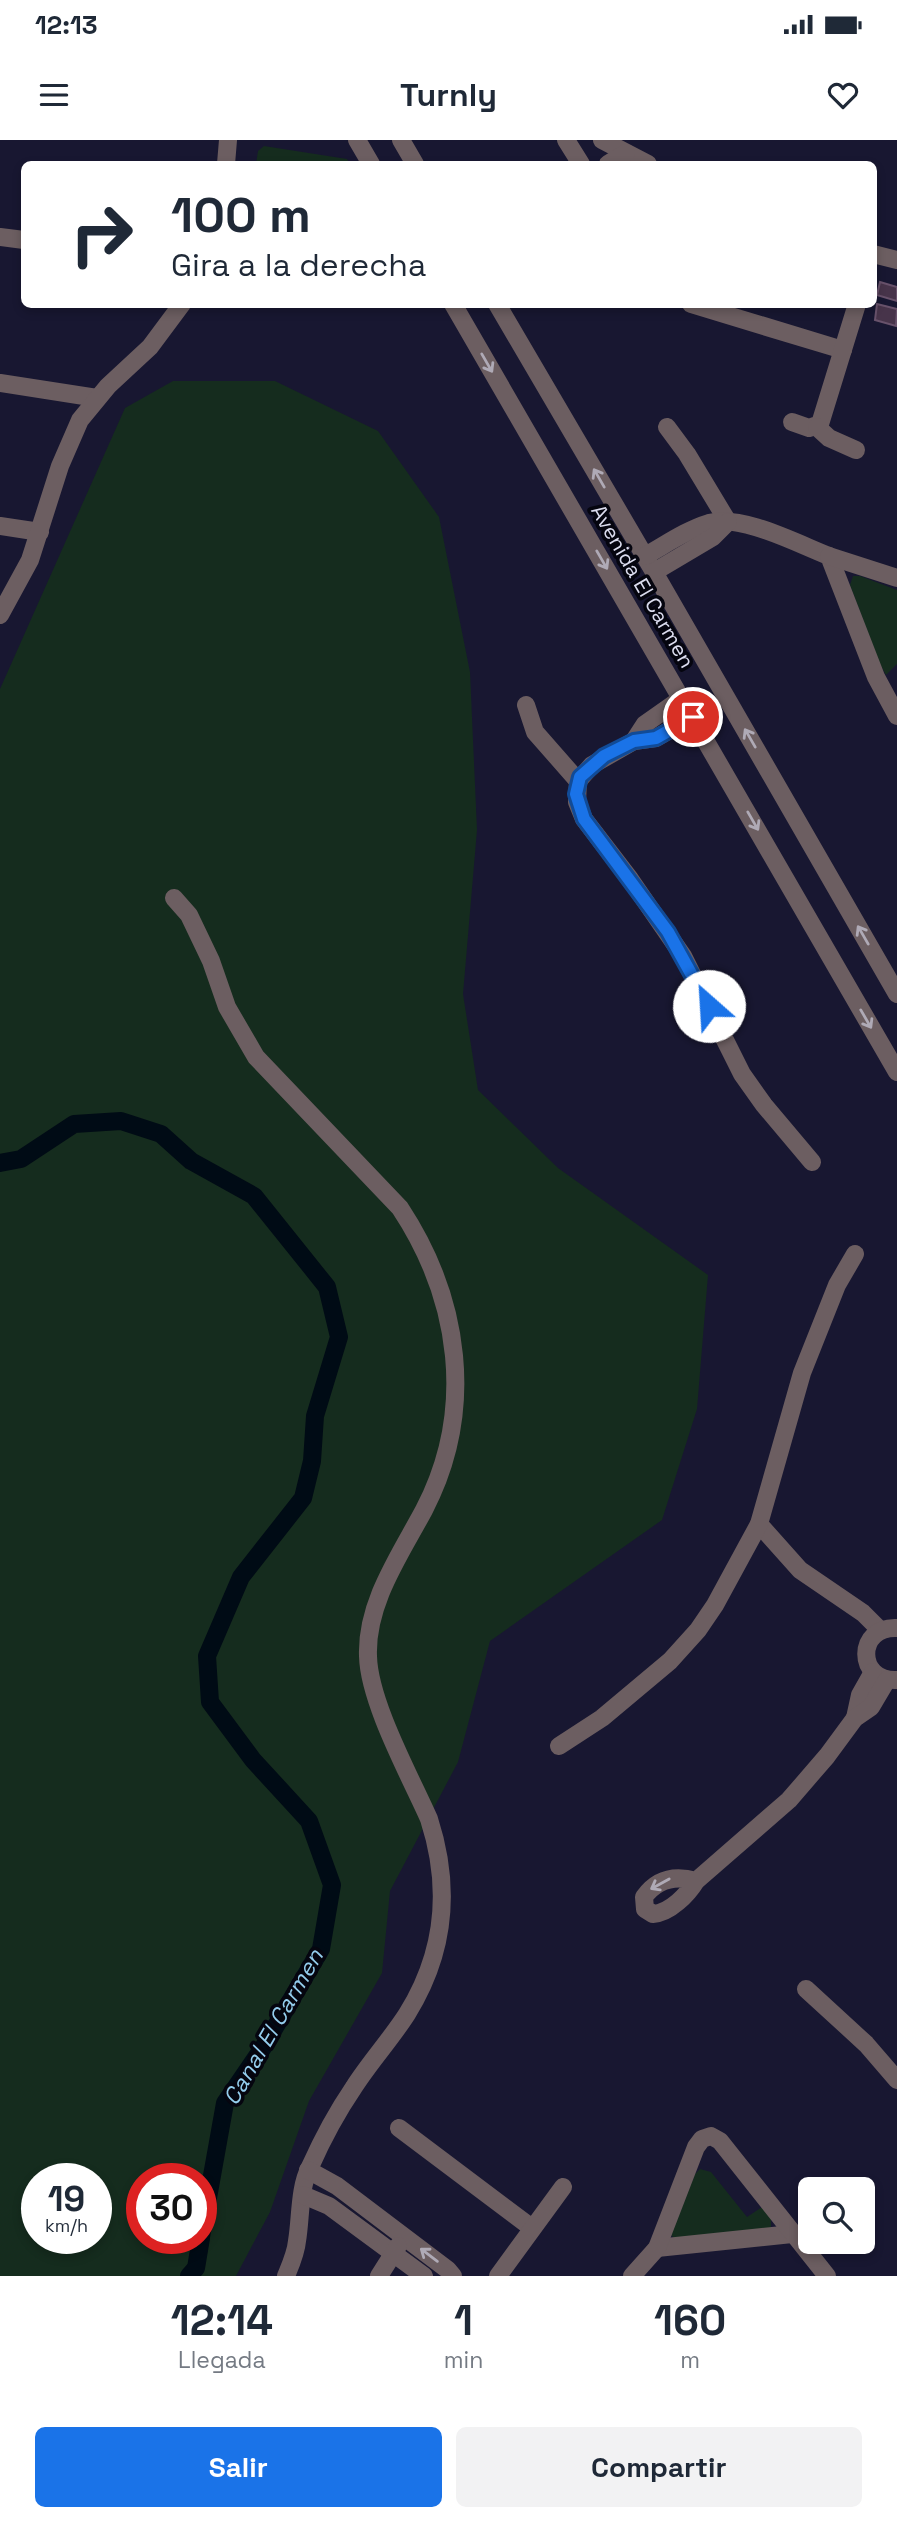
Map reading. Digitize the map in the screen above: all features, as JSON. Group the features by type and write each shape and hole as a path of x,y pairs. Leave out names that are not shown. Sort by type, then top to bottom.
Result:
{"street":[{"path":"226,161 228,140"},
{"path":"357,140 369,161"},
{"path":"401,140 413,161"},
{"path":"566,140 579,161"},
{"path":"602,140 642,161"},
{"path":"613,161 626,153"},
{"path":"0,237 21,240"},
{"path":"877,255 897,260"},
{"path":"0,615 19,583 40,532 60,466 80,420 97,398 150,347 178,308"},
{"name":"Avenida El Carmen","path":"455,308 897,1072"},
{"name":"Avenida El Carmen","path":"499,308 650,564 897,995"},
{"path":"704,308 843,350"},
{"path":"792,422 809,428 817,427 822,420 856,308"},
{"path":"0,383 97,398"},
{"path":"667,427 687,454 728,522"},
{"path":"817,427 829,439 856,450"},
{"path":"650,564 704,525 728,522 766,531 829,556 897,578"},
{"path":"0,526 40,532"},
{"path":"829,556 876,677 897,716"},
{"path":"634,741 645,723 682,698"},
{"path":"526,705 535,732 578,781"},
{"path":"693,717 656,738 634,741 604,756 584,771 578,781 576,794 584,819 668,932 697,982 742,1074 812,1162"},
{"path":"174,898 188,915 211,961 227,1007 256,1058 400,1208 414,1229 444,1297 453,1346 454,1401 445,1455 425,1507 377,1600 370,1626 368,1656 373,1689 435,1838 442,1878 442,1919 433,1960 416,1999 352,2089 308,2170 297,2244 286,2276"},
{"path":"559,1746 602,1718 656,1674 685,1646 715,1605 759,1524 802,1373 837,1285 855,1254"},
{"path":"759,1524 800,1570 888,1629"},
{"path":"696,1881 789,1800 827,1756 855,1718 860,1696 886,1678 868,1665 866,1650 873,1635 888,1629"},
{"path":"806,1989 866,2044 897,2080"},
{"path":"399,2128 532,2228"},
{"path":"632,2276 657,2248 696,2147 706,2136 720,2141 827,2276"},
{"path":"308,2170 337,2186 453,2276"},
{"path":"498,2276 563,2187"},
{"path":"303,2195 329,2206 424,2276"},
{"path":"657,2248 792,2234"},
{"path":"380,2276 404,2236"}],"green space":[{"path":"264,146 348,161 256,161 258,151"},
{"path":"173,381 275,381 378,431 439,517 470,672 477,830 463,994 478,1090 558,1168 708,1275 697,1409 662,1520 490,1641 458,1762 390,1891 382,1973 309,2101 270,2212 236,2276 0,2276 0,689 125,408"},
{"path":"853,576 860,576 897,590 897,664 886,675 850,585"},
{"path":"700,2169 711,2172 747,2217 762,2207 771,2217 771,2228 674,2238 671,2235 695,2174"}],"building":[{"path":"880,282 897,287 897,301 877,295"},
{"path":"877,304 897,309 896,326 875,320"}],"waterway":[{"name":"Canal El Carmen","path":"0,1163 21,1159 74,1124 121,1121 161,1134 191,1161 254,1196 327,1287 339,1337 315,1416 312,1461 303,1498 241,1577 207,1656 210,1702 253,1760 309,1821 332,1885 321,1949 264,2046 225,2103 214,2163"},
{"name":"Canal El Carmen","path":"189,2276 196,2268 198,2254"}],"route":[{"path":"693,717 656,738 634,741 604,756 584,771 578,781 576,794 584,819 668,932 709,1006"}]}
